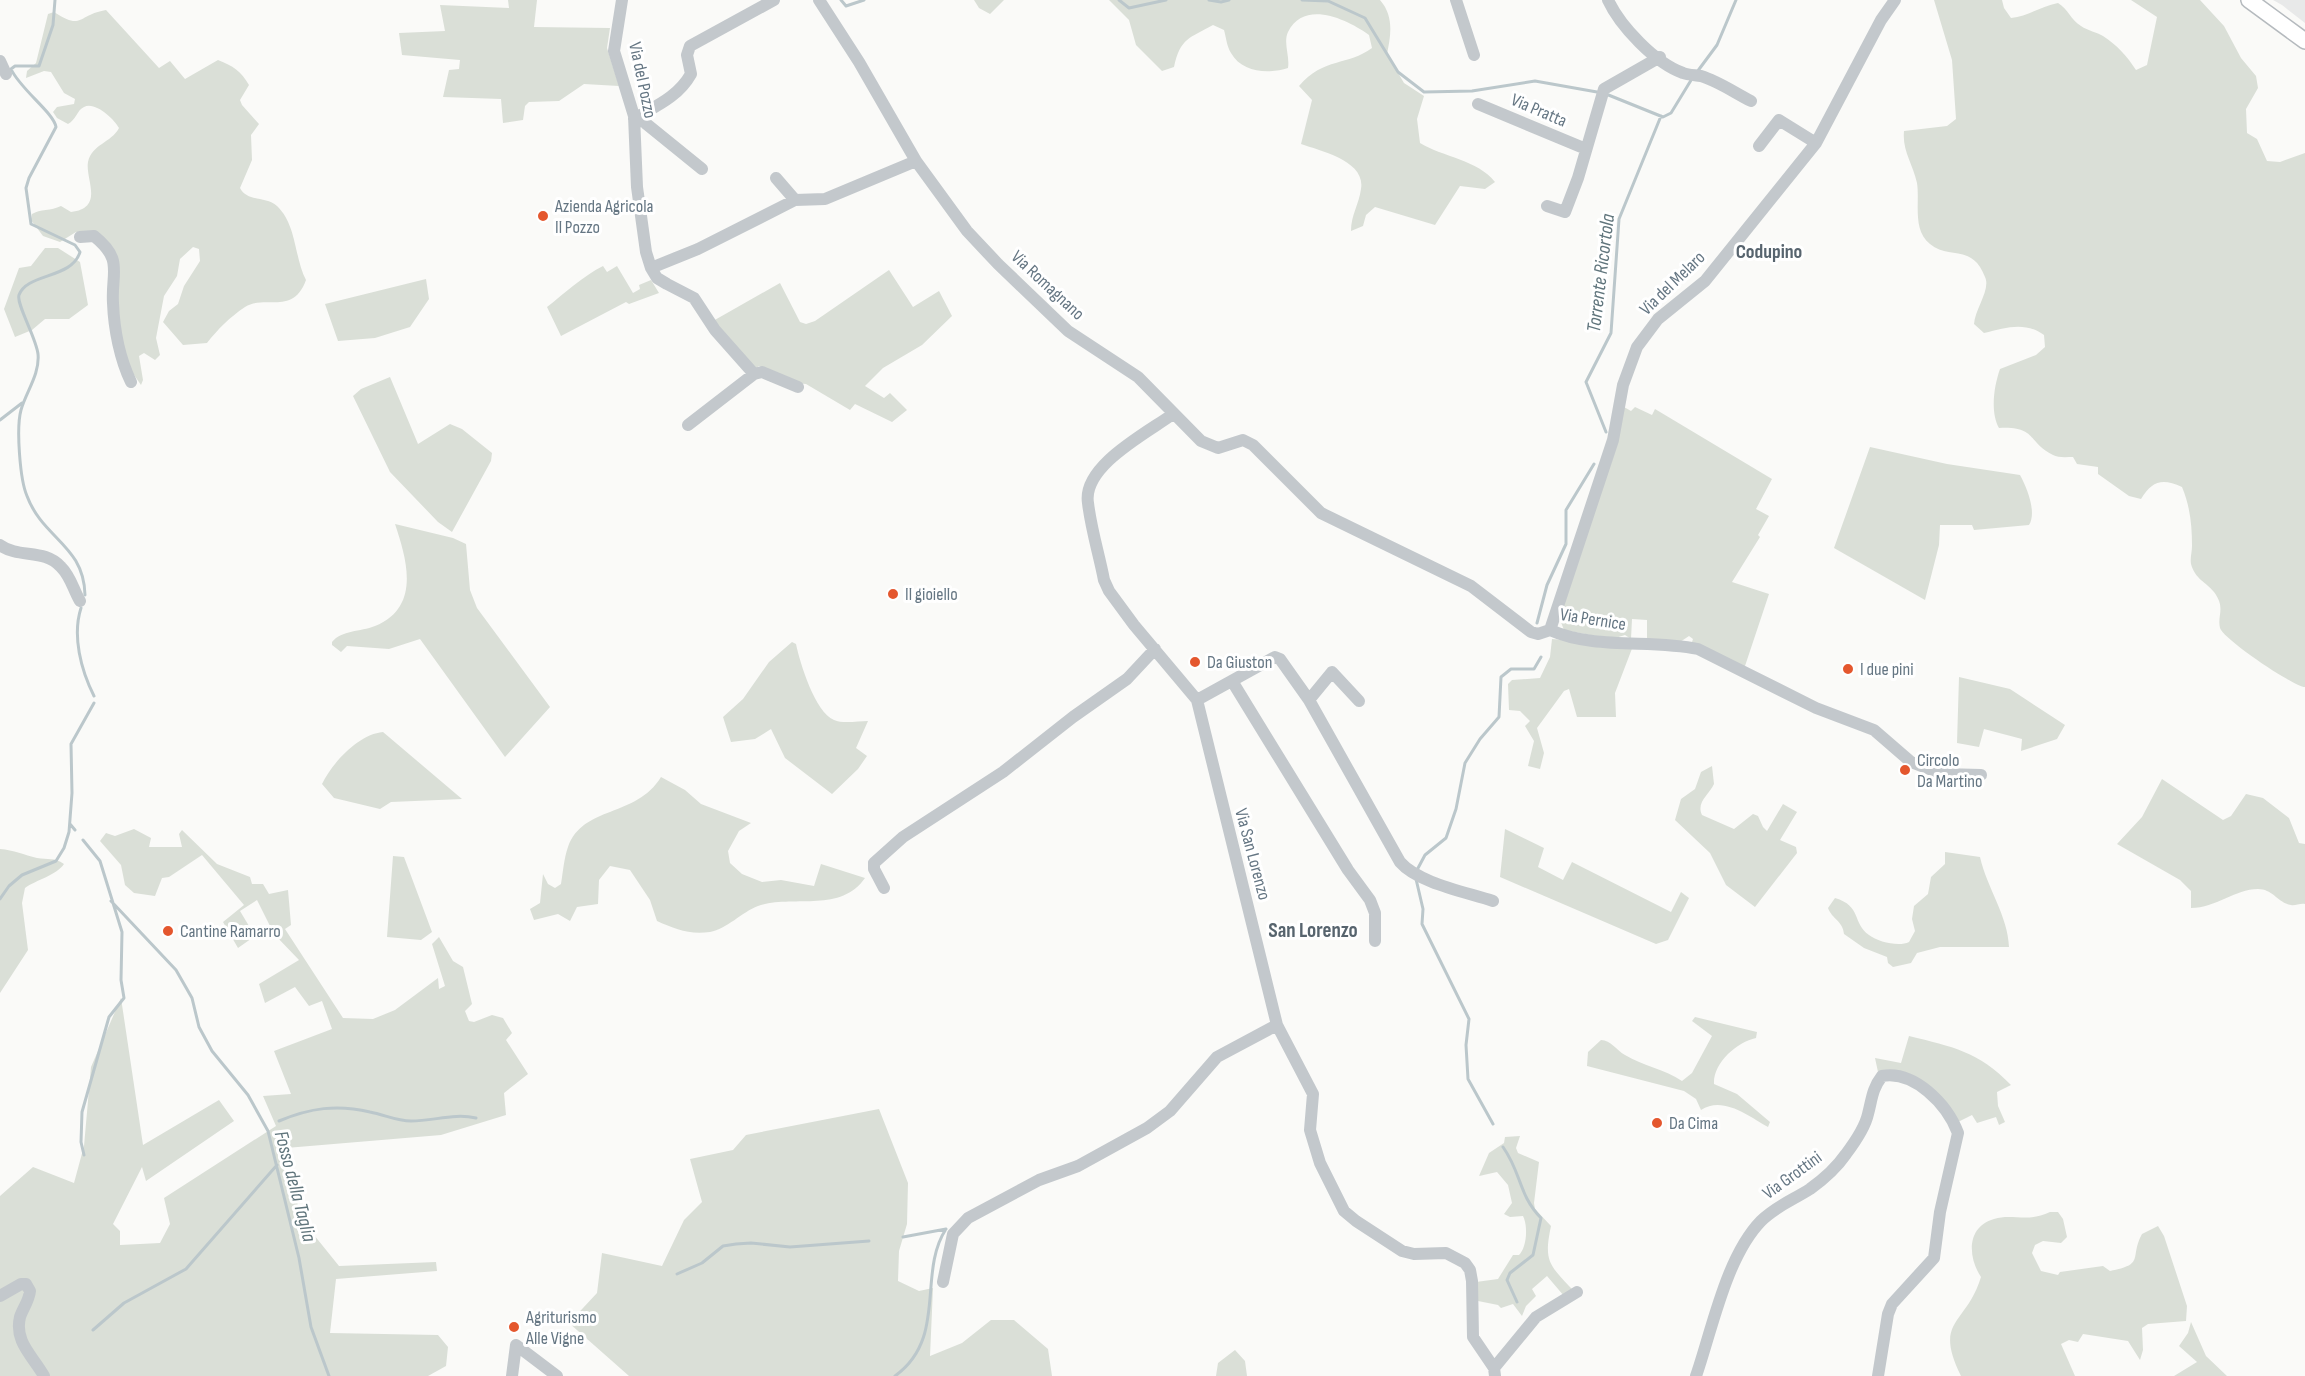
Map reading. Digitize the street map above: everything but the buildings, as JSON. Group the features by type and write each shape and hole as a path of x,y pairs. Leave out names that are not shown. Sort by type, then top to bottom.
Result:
{"main road":[{"path":"2249,0 2305,41"}],"street":[{"name":"Via del Pozzo","path":"622,0 614,51 634,119 637,187 646,252 651,268"},
{"path":"634,119 677,93 687,81 691,74 687,55 690,46 774,0"},
{"name":"Via Romagnano","path":"819,0 859,62 916,162 968,231 1068,331 1138,377 1173,414"},
{"path":"1456,0 1474,55"},
{"path":"1608,0 1615,16 1633,36 1660,57 1683,73 1701,76 1750,101"},
{"name":"Via del Melaro","path":"1547,631 1609,451 1623,385 1637,347 1658,319 1705,281 1816,143 1881,20 1895,0"},
{"name":"Via Pratta","path":"1547,206 1565,212 1604,89 1660,57"},
{"path":"0,61 6,74"},
{"name":"Via Pratta","path":"1478,104 1586,149"},
{"path":"634,119 644,122 702,169"},
{"path":"1759,146 1779,120 1816,143"},
{"path":"754,374 715,330 694,298 657,278 651,268 698,249 795,200 825,199 916,162"},
{"path":"776,178 795,200"},
{"path":"80,237 94,236 101,242 115,264 112,302 125,370 131,381"},
{"path":"688,425 754,374 762,372 798,387"},
{"name":"Via Pernice","path":"1173,414 1209,447 1218,448 1243,440 1253,445 1321,513 1451,574 1487,596 1531,632 1547,631 1612,642 1678,645 1698,649 1816,708 1874,730 1911,762 1942,774 1981,775"},
{"name":"Via San Lorenzo","path":"1173,414 1108,461 1094,475 1088,490 1087,502 1104,580 1108,591 1197,700 1277,1025 1313,1094 1310,1130 1312,1144 1344,1211 1402,1251 1414,1254 1446,1253 1465,1263 1470,1270 1472,1281 1473,1337 1495,1372"},
{"path":"0,544 9,552 39,554 50,558 68,575 80,601"},
{"path":"884,888 874,869 874,863 903,837 994,778 1073,717 1127,680 1155,649"},
{"path":"1197,700 1275,657 1280,660 1309,700 1408,870 1493,901"},
{"path":"1309,700 1332,672 1359,701"},
{"path":"1232,681 1348,870 1370,900 1375,913 1375,941"},
{"path":"943,1282 953,1234 968,1218 1039,1180 1078,1166 1147,1128 1170,1112 1216,1057 1277,1025"},
{"name":"Via Grottini","path":"1696,1376 1712,1330 1720,1296 1746,1242 1774,1209 1810,1189 1835,1167 1862,1130 1868,1115 1872,1090 1882,1076 1895,1074 1919,1084 1954,1122 1958,1133 1940,1212 1934,1258 1892,1304 1888,1314 1878,1376"},
{"path":"0,1296 21,1284 26,1284 30,1291 20,1317 19,1334 22,1344 44,1376"},
{"path":"1495,1372 1536,1317 1577,1292"},
{"path":"512,1376 516,1345 557,1376"}],"shaded area":[{"path":"508,0 537,0 534,27 610,28 607,48 619,86 584,84 559,101 529,102 525,106 523,120 503,123 501,99 443,97 449,70 459,69 460,60 402,55 399,33 445,31 440,5 509,8"},
{"path":"974,0 1004,0 990,14 979,8"},
{"path":"1109,0 1380,0 1389,19 1387,54 1404,83 1424,96 1417,119 1420,143 1470,164 1495,182 1485,189 1460,186 1435,225 1375,207 1366,215 1363,226 1351,231 1361,189 1361,179 1357,171 1349,164 1330,154 1301,144 1312,100 1299,86 1318,70 1363,54 1372,48 1369,35 1337,18 1314,14 1304,17 1295,22 1288,32 1286,45 1288,68 1265,71 1249,68 1236,60 1228,48 1224,30 1213,25 1187,40 1179,50 1174,67 1162,71 1136,45 1129,20"},
{"path":"1934,0 2002,0 2011,18 2058,3 2078,24 2113,43 2136,70 2147,65 2157,17 2131,0 2200,0 2224,26 2241,58 2256,76 2258,88 2246,109 2247,133 2257,139 2267,161 2280,162 2305,153 2305,687 2260,662 2233,642 2220,628 2218,598 2198,577 2191,564 2191,523 2182,487 2163,482 2149,488 2141,499 2129,496 2098,474 2098,467 2077,464 2073,457 2053,455 2026,432 1999,428 1996,422 1994,399 2000,369 2036,355 2045,347 2044,335 2022,327 1984,333 1974,324 1986,287 1980,266 1967,256 1937,249 1924,238 1921,231 1917,183 1906,151 1904,131 1947,126 1956,119 1952,60"},
{"path":"2273,0 2305,0 2305,23 2282,5"},
{"path":"106,10 159,68 170,61 185,79 218,60 228,64 246,80 249,85 240,100 259,124 251,135 252,160 240,188 247,195 273,203 283,214 292,232 306,280 294,298 278,302 261,302 245,307 229,319 207,343 183,345 163,322 169,311 178,304 184,286 200,261 199,249 193,247 180,259 177,276 164,296 156,338 160,355 155,360 144,353 139,356 143,380 141,385 117,350 117,267 95,231 76,232 60,242 43,236 31,220 32,214 38,211 61,206 71,212 88,205 91,199 88,169 90,156 119,128 109,116 93,106 82,108 68,124 57,118 53,112 57,107 74,104 75,99 64,93 51,72 44,71 26,78 27,71 36,63 48,14 54,12 63,18 76,21"},
{"path":"45,248 58,248 80,262 88,305 69,319 45,319 32,330 15,337 4,309 19,268 31,266"},
{"path":"603,266 607,272 617,266 633,293 640,289 639,285 651,280 659,293 629,304 626,302 561,336 547,307"},
{"path":"889,270 913,307 939,291 952,316 922,345 883,368 865,386 884,398 890,393 907,410 892,422 855,404 850,410 806,384 792,383 759,366 755,369 713,321 780,283 800,322 806,324 815,321"},
{"path":"426,279 429,299 410,327 375,338 338,341 325,304"},
{"path":"390,377 418,444 450,424 462,429 492,453 491,461 452,532 438,522 390,472 353,396 361,389"},
{"path":"1624,407 1631,411 1635,407 1652,415 1655,409 1772,479 1756,509 1769,516 1758,535 1760,537 1732,582 1769,594 1744,669 1692,642 1693,639 1689,636 1680,642 1647,640 1647,620 1632,619 1631,639 1625,635 1612,639 1564,630 1559,617"},
{"path":"1870,447 1947,464 2020,475 2032,507 2029,525 1974,530 1972,525 1940,525 1939,545 1925,600 1834,548"},
{"path":"395,524 453,538 466,544 470,590 477,608 550,707 505,757 420,639 389,649 347,646 341,652 332,645 332,642 341,635 375,626 390,618 399,607 405,595 407,581 403,552"},
{"path":"1552,639 1633,646 1615,693 1616,717 1577,717 1569,689 1564,691 1537,728 1544,753 1540,769 1528,766 1534,741 1525,726 1530,721 1520,711 1509,710 1508,684 1512,680 1540,678 1550,657"},
{"path":"792,642 796,644 815,697 827,715 842,722 868,721 856,748 867,756 858,769 832,794 785,758 771,729 755,739 731,742 723,717 743,699 769,662"},
{"path":"1959,677 2010,689 2065,725 2057,739 2021,751 2022,739 1984,729 1979,747 1957,743"},
{"path":"383,732 462,799 391,802 380,809 334,798 322,784 332,767 356,744 374,734"},
{"path":"1712,766 1714,784 1702,802 1702,815 1734,829 1753,814 1758,816 1767,831 1783,804 1797,812 1780,840 1796,847 1797,853 1755,907 1726,885 1710,853 1675,820 1681,799 1695,789 1701,772"},
{"path":"661,777 685,790 701,804 751,823 739,831 728,851 730,863 742,874 762,882 781,880 814,886 821,864 865,878 855,889 843,896 829,900 771,903 758,906 716,930 695,933 676,929 657,921 650,900 630,870 610,866 599,880 598,904 577,907 570,921 558,914 534,920 530,909 540,903 543,874 548,884 555,888 561,884 568,847 575,834 597,817 638,799"},
{"path":"2162,779 2223,820 2231,816 2246,794 2263,798 2289,818 2299,843 2305,844 2305,904 2286,904 2268,891 2258,889 2241,892 2209,905 2191,908 2191,891 2180,880 2117,844 2142,817"},
{"path":"134,829 151,838 149,847 182,847 179,834 182,830 217,864 250,877 252,884 263,884 269,894 288,890 291,925 285,929 343,1018 373,1019 395,1010 438,978 439,989 445,986 432,944 439,937 453,961 463,967 472,1004 465,1011 469,1021 474,1022 492,1015 503,1018 512,1033 506,1040 528,1074 504,1093 506,1115 441,1135 286,1148 299,1211 314,1235 339,1266 436,1262 437,1271 336,1279 330,1333 438,1335 448,1347 446,1366 428,1376 0,1376 0,1196 33,1167 74,1183 84,1146 91,1067 121,998 143,1145 219,1100 234,1121 146,1181 142,1167 113,1224 120,1231 120,1245 160,1243 170,1224 164,1198 276,1126 263,1096 291,1094 274,1051 332,1029 322,1001 309,1006 295,987 265,1003 259,984 299,960 274,934 257,900 240,911 255,936 238,948 223,922 244,905 202,855 169,877 162,878 155,896 134,893 125,885 121,865 100,841 106,833 115,836"},
{"path":"1505,829 1544,848 1538,867 1563,880 1572,862 1671,912 1681,892 1689,898 1668,940 1656,944 1500,877"},
{"path":"0,849 64,864 61,868 25,888 22,903 28,950 0,993"},
{"path":"1945,852 1980,857 2005,924 2009,947 1940,947 1917,953 1911,963 1893,967 1888,963 1887,957 1864,948 1844,934 1842,926 1828,908 1835,898 1849,905 1860,925 1873,938 1894,944 1909,942 1915,931 1912,919 1914,906 1928,894 1931,877 1945,864"},
{"path":"393,856 404,857 432,932 421,940 387,937"},
{"path":"1695,1017 1757,1032 1756,1038 1741,1044 1722,1061 1717,1069 1714,1084 1737,1094 1770,1122 1768,1127 1745,1113 1727,1106 1709,1106 1701,1110 1696,1099 1684,1091 1587,1066 1588,1052 1601,1040 1605,1040 1632,1059 1682,1081 1692,1073 1712,1036 1692,1021"},
{"path":"1909,1036 1976,1057 1999,1074 2011,1085 1997,1092 1998,1106 2005,1122 1999,1125 1996,1117 1977,1123 1972,1115 1958,1122 1933,1093 1915,1078 1892,1071 1878,1072 1875,1058 1901,1063"},
{"path":"879,1109 908,1183 907,1224 899,1251 898,1281 919,1291 933,1288 930,1356 962,1343 991,1320 1014,1320 1048,1349 1052,1376 629,1376 569,1323 597,1293 602,1253 662,1266 684,1220 702,1202 690,1159 733,1150 746,1135"},
{"path":"1520,1136 1516,1148 1518,1153 1539,1162 1534,1203 1535,1209 1551,1226 1548,1247 1550,1261 1572,1289 1564,1296 1547,1276 1532,1289 1536,1296 1526,1306 1522,1316 1513,1304 1501,1308 1498,1305 1478,1301 1476,1282 1498,1279 1513,1255 1519,1255 1524,1247 1526,1231 1523,1216 1510,1217 1504,1214 1512,1203 1508,1185 1497,1172 1479,1176 1489,1153 1504,1143 1505,1137"},
{"path":"2058,1212 2063,1219 2067,1237 2061,1243 2043,1241 2035,1245 2032,1253 2041,1271 2058,1275 2060,1272 2103,1266 2110,1271 2128,1266 2135,1259 2142,1234 2158,1226 2164,1236 2187,1306 2186,1321 2148,1324 2142,1328 2143,1350 2140,1360 2128,1341 2083,1334 2078,1342 2069,1340 2061,1344 2075,1376 1961,1376 1950,1343 1955,1324 1975,1293 1981,1277 1972,1252 1974,1236 1985,1223 1994,1219 2035,1217"},
{"path":"2191,1322 2206,1356 2227,1376 2174,1376 2197,1362 2179,1346 2188,1333"},
{"path":"1235,1350 1245,1361 1247,1376 1216,1376 1218,1363"}],"waterway":[{"path":"55,0 53,25 39,66 15,66 11,69 15,77 54,121 56,127 26,188 31,224 75,245 80,252 68,267 31,283 19,295 20,306 38,354 35,376 21,410 20,454 22,478 27,496 34,511 78,564 85,595"},
{"path":"841,0 846,6 864,0"},
{"path":"1119,0 1129,8 1166,0"},
{"path":"1209,0 1221,2 1229,0"},
{"path":"1302,0 1328,1 1365,18 1398,72 1424,92 1472,91 1535,81 1597,92"},
{"name":"Torrente Ricortola","path":"1697,72 1717,45 1736,0"},
{"name":"Torrente Ricortola","path":"1606,94 1663,117 1671,113 1693,77"},
{"name":"Torrente Ricortola","path":"1606,432 1586,382 1611,333 1619,219 1661,116"},
{"path":"0,420 22,403"},
{"name":"Torrente Ricortola","path":"1537,623 1547,585 1566,544 1566,510 1594,464"},
{"path":"81,608 77,630 79,653 94,696"},
{"name":"Torrente Ricortola","path":"1417,870 1425,855 1446,838 1456,809 1465,763 1480,739 1499,717 1501,677 1511,669 1534,669 1541,657"},
{"path":"0,899 9,886 22,875 56,861 64,848 69,832 72,793 71,744 94,703"},
{"name":"Fosso della Taglia","path":"70,824 75,830"},
{"path":"83,840 100,861 122,932 121,980 124,998 109,1017 82,1112 81,1142 84,1155"},
{"name":"Torrente Ricortola","path":"1416,879 1423,909 1422,924 1469,1019 1466,1045 1468,1079 1493,1124"},
{"name":"Fosso della Taglia","path":"111,901 176,970 192,998 199,1027 212,1051 248,1095 268,1131 299,1258 311,1327 329,1376"},
{"path":"279,1121 313,1110 335,1108 375,1113 406,1121 460,1116 476,1118"},
{"name":"Torrente Ricortola","path":"1503,1147 1514,1166 1528,1201 1541,1218 1533,1255 1510,1273 1507,1280 1517,1302"},
{"path":"93,1330 124,1303 186,1269 277,1165"},
{"path":"903,1237 946,1229"},
{"path":"895,1376 911,1361 921,1343 930,1305 933,1265 946,1229"},
{"path":"677,1274 702,1263 723,1246 751,1243 790,1247 869,1241"}],"place":[{"name":"Azienda Agricola Il Pozzo","path":"543,216"},
{"name":"Il gioiello","path":"893,594"},
{"name":"Da Giuston","path":"1195,662"},
{"name":"I due pini","path":"1848,669"},
{"name":"Circolo Da Martino","path":"1905,770"},
{"name":"Cantine Ramarro","path":"168,931"},
{"name":"Da Cima","path":"1657,1123"},
{"name":"Agriturismo Alle Vigne","path":"514,1327"}],"district":[{"name":"Codupino","path":"1769,251"},
{"name":"San Lorenzo","path":"1313,930"}]}
